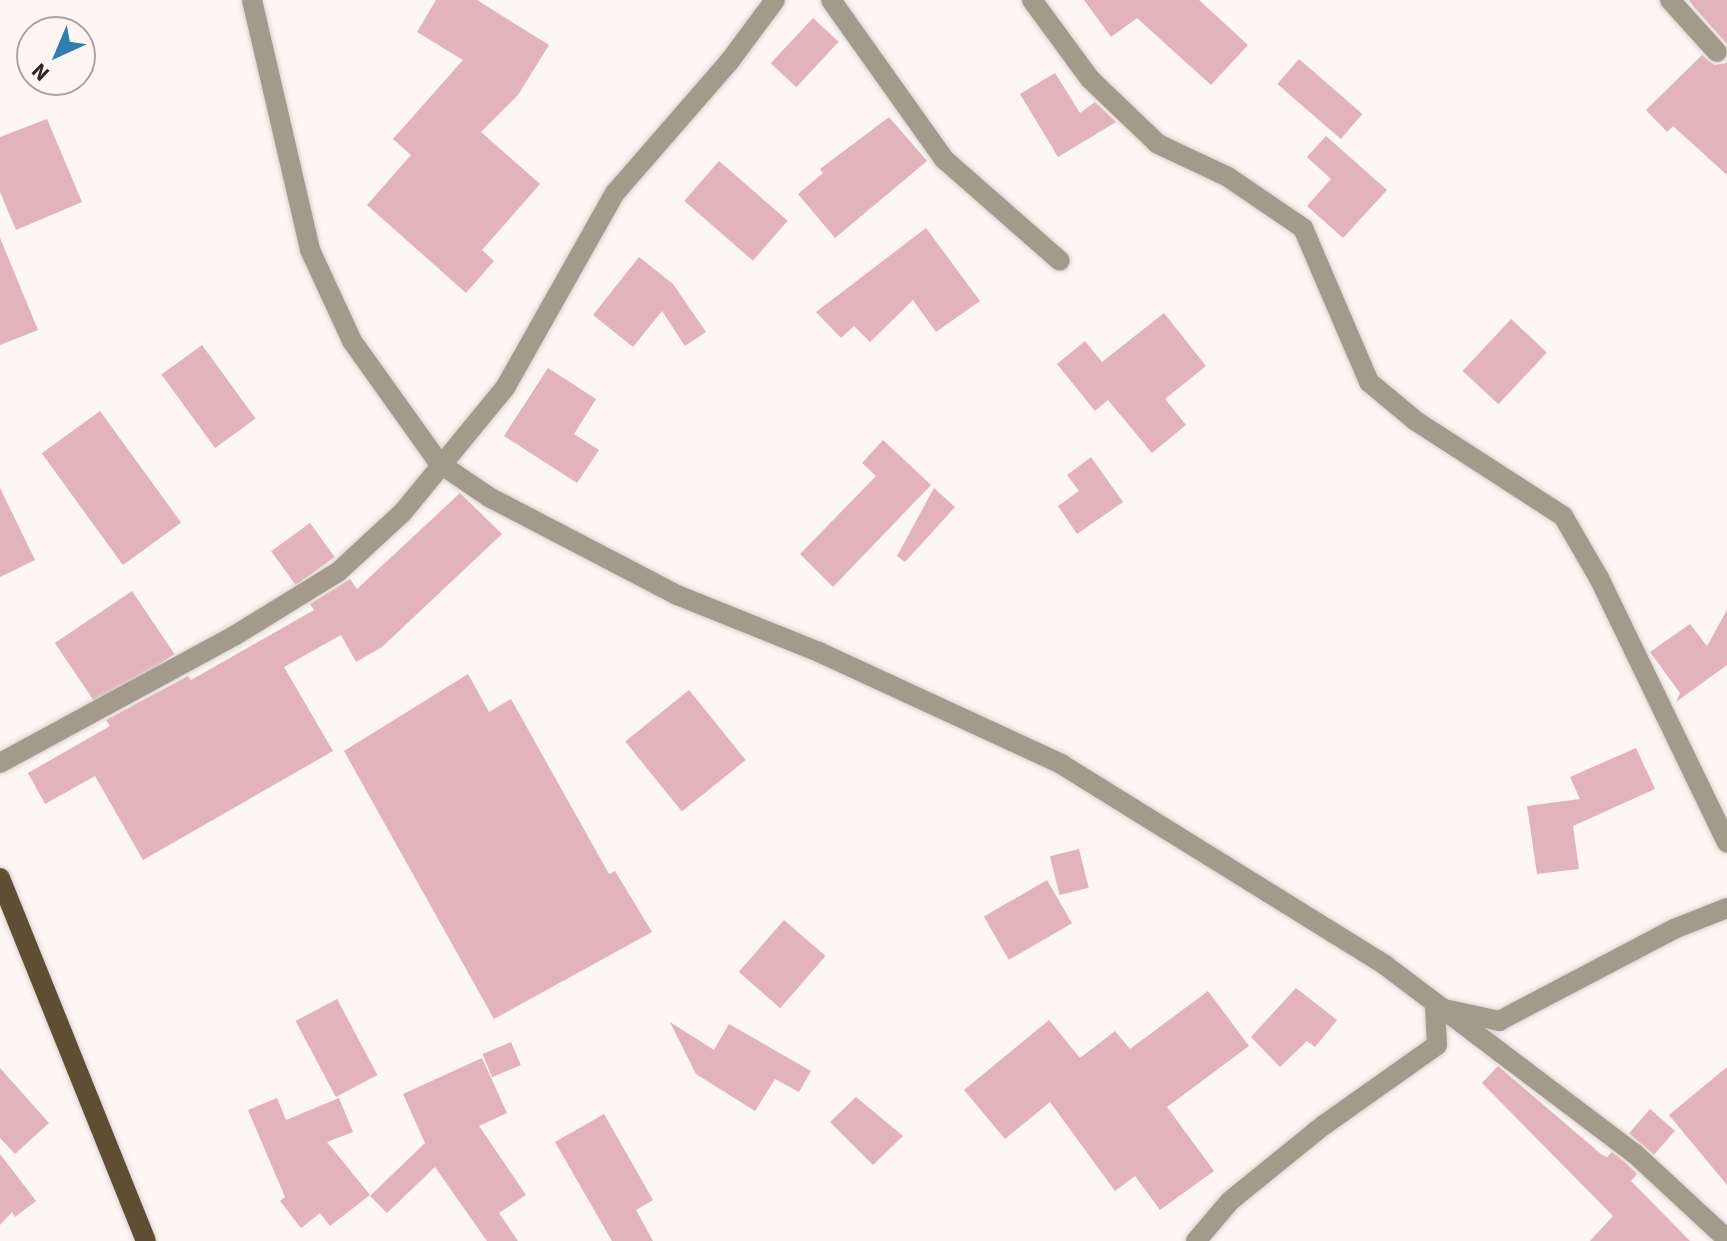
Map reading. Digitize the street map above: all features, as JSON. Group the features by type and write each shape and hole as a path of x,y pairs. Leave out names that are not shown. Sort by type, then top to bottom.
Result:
{"main road":[{"path":"0,878 146,1241"}],"street":[{"path":"252,0 310,250 352,341 439,463 489,497 677,595 819,652 1061,764 1385,965 1435,1007 1634,1153 1727,1239"},
{"path":"0,763 234,636 338,572 403,512 439,463 505,388 615,193 729,62 775,0"},
{"path":"831,0 944,159 1060,261"},
{"path":"1032,0 1090,79 1158,144 1228,177 1303,228 1369,382 1416,421 1563,516 1599,578 1727,843"},
{"path":"1670,0 1717,52"},
{"path":"1435,1007 1499,1021 1674,929 1727,908"},
{"path":"1196,1241 1230,1201 1289,1153 1437,1045 1435,1007"}],"building":[{"path":"436,0 477,0 549,45 518,95 481,132 540,184 482,250 494,261 466,293 367,205 411,155 393,139 463,60 417,32"},
{"path":"1084,0 1199,0 1248,45 1211,85 1137,18 1111,37"},
{"path":"1689,0 1727,0 1727,44 1694,7"},
{"path":"813,18 839,42 796,87 771,63"},
{"path":"1702,55 1714,65 1727,63 1727,175 1673,126 1667,132 1646,110"},
{"path":"1299,59 1362,114 1341,139 1277,84"},
{"path":"1055,73 1080,113 1095,102 1116,122 1058,157 1020,94"},
{"path":"889,117 927,161 835,238 798,194 823,173 820,169"},
{"path":"47,119 82,202 16,230 0,192 0,137"},
{"path":"1326,136 1387,190 1343,238 1307,206 1331,179 1307,157"},
{"path":"719,161 788,221 753,261 684,201"},
{"path":"926,228 980,301 936,332 913,300 870,342 854,326 841,338 816,312"},
{"path":"0,238 38,330 0,345"},
{"path":"639,257 673,284 706,332 685,346 662,311 633,347 593,315"},
{"path":"1164,313 1206,366 1165,399 1186,425 1152,453 1108,400 1095,411 1057,364 1085,341 1102,362"},
{"path":"1511,319 1547,352 1498,404 1463,371"},
{"path":"202,345 255,419 215,448 162,374"},
{"path":"548,368 596,399 574,434 599,450 577,483 504,436"},
{"path":"100,411 181,523 123,565 42,453"},
{"path":"883,440 931,485 833,587 800,554 876,476 862,463"},
{"path":"1091,457 1123,502 1077,534 1058,506 1079,491 1067,475"},
{"path":"0,488 35,560 0,577"},
{"path":"934,488 955,507 905,562 897,556"},
{"path":"460,493 502,534 382,647 356,662 341,635 284,667 333,751 143,860 95,776 45,804 28,773 110,726 106,720 188,676 191,680 314,610 310,604 350,579 357,589"},
{"path":"310,523 335,557 296,585 271,551"},
{"path":"132,591 174,654 97,706 55,643"},
{"path":"1727,610 1727,665 1676,702 1680,693 1650,652 1690,624 1707,646"},
{"path":"468,674 489,712 511,699 609,874 615,871 652,932 494,1019 344,751"},
{"path":"689,690 746,760 682,812 625,742"},
{"path":"1636,748 1655,789 1573,826 1579,869 1537,874 1527,806 1580,799 1570,777"},
{"path":"1079,849 1089,888 1060,895 1050,856"},
{"path":"1047,880 1072,923 1009,960 984,916"},
{"path":"784,920 826,956 780,1008 739,972"},
{"path":"1296,988 1337,1020 1315,1047 1307,1041 1280,1067 1251,1037"},
{"path":"1208,991 1249,1046 1167,1107 1214,1171 1160,1210 1135,1176 1115,1191 1050,1102 1005,1139 964,1090 1049,1020 1080,1058 1115,1031 1130,1049"},
{"path":"337,999 377,1075 336,1097 296,1021"},
{"path":"670,1022 714,1050 729,1024 811,1071 799,1092 775,1079 755,1111 696,1074"},
{"path":"511,1042 521,1065 492,1077 482,1054"},
{"path":"482,1058 507,1113 479,1126 526,1195 499,1213 518,1241 487,1241 435,1167 387,1213 370,1196 425,1143 403,1094"},
{"path":"1498,1066 1601,1154 1607,1157 1612,1152 1626,1163 1637,1174 1631,1181 1690,1241 1590,1241 1613,1216 1482,1083"},
{"path":"1727,1067 1727,1185 1669,1115"},
{"path":"0,1068 49,1123 15,1154 0,1138"},
{"path":"856,1097 903,1136 873,1165 830,1122"},
{"path":"277,1098 286,1120 339,1098 353,1132 327,1142 370,1195 330,1226 320,1213 301,1228 280,1201 285,1197 248,1110"},
{"path":"1650,1109 1675,1131 1654,1155 1629,1133"},
{"path":"604,1114 653,1200 636,1210 653,1241 612,1241 555,1142"},
{"path":"0,1154 36,1201 15,1217 12,1212 0,1225"}]}
